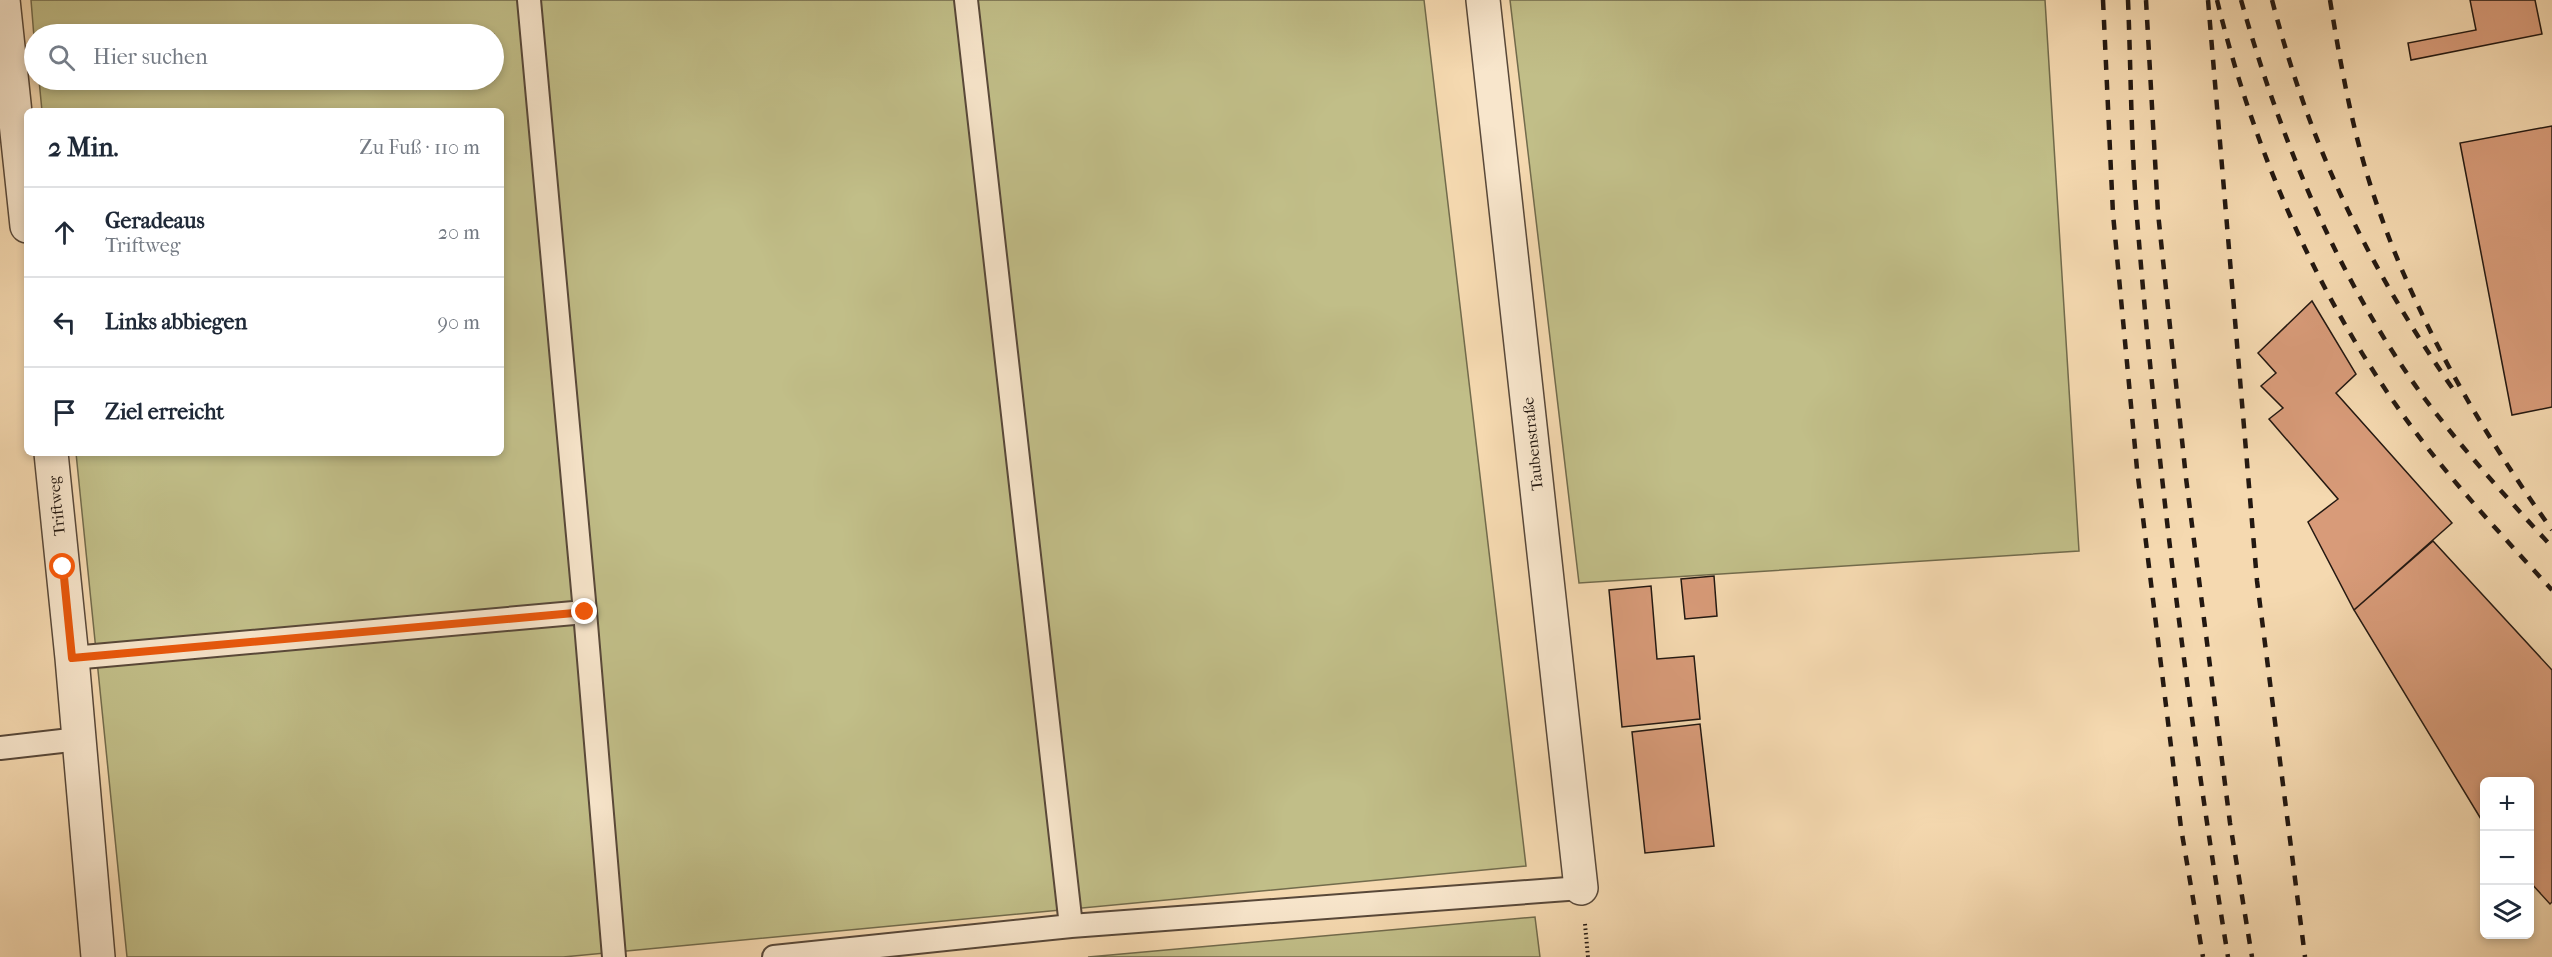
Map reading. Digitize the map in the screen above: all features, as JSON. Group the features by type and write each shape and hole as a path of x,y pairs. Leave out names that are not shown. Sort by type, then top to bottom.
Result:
{"street":[{"path":"2,0 24,199"},
{"name":"Taubenstraße","path":"1483,0 1581,888"},
{"name":"Triftweg","path":"51,456 72,658 98,957"}],"lane":[{"path":"528,0 585,612 614,957"},
{"path":"966,0 1071,926"},
{"path":"72,658 585,612"},
{"path":"0,748 79,739"},
{"path":"774,957 1071,926 1581,888"}],"shaded area":[{"path":"31,0 1424,0 1526,866 563,957 127,957 76,456 504,456 504,108 42,108 40,90 504,90 504,24 33,24"},
{"path":"1510,0 2045,0 2079,551 1579,583"},
{"path":"1535,917 1540,957 1088,957"}],"building":[{"path":"2470,0 2535,0 2542,34 2411,60 2408,43 2476,30"},
{"path":"2552,126 2552,407 2512,415 2460,143"},
{"path":"2312,301 2356,374 2336,393 2452,523 2354,610 2308,522 2338,499 2269,419 2283,408 2261,386 2276,373 2258,353"},
{"path":"2433,541 2552,670 2552,902 2550,904 2534,886 2534,777 2480,777 2480,817 2354,610"},
{"path":"1714,576 1717,616 1685,619 1681,579"},
{"path":"1651,586 1657,659 1694,656 1700,719 1622,727 1609,590"},
{"path":"1700,724 1714,846 1645,853 1632,732"}],"railway":[{"path":"2103,0 2113,214 2137,469 2181,828 2203,957"},
{"path":"2128,0 2135,191 2154,403 2187,681 2228,957"},
{"path":"2146,0 2158,213 2186,478 2230,823 2252,957"},
{"path":"2208,0 2257,581 2305,957"},
{"path":"2217,0 2233,60 2274,177 2298,234 2356,344 2426,446 2552,590"},
{"path":"2241,0 2274,105 2294,157 2315,208 2365,306 2425,399 2552,547"},
{"path":"2272,0 2305,106 2345,204 2395,298 2455,392"},
{"path":"2330,0 2343,76 2367,175 2409,287 2474,412 2552,530"}],"route":[{"path":"63,567 72,658 585,612"}]}
